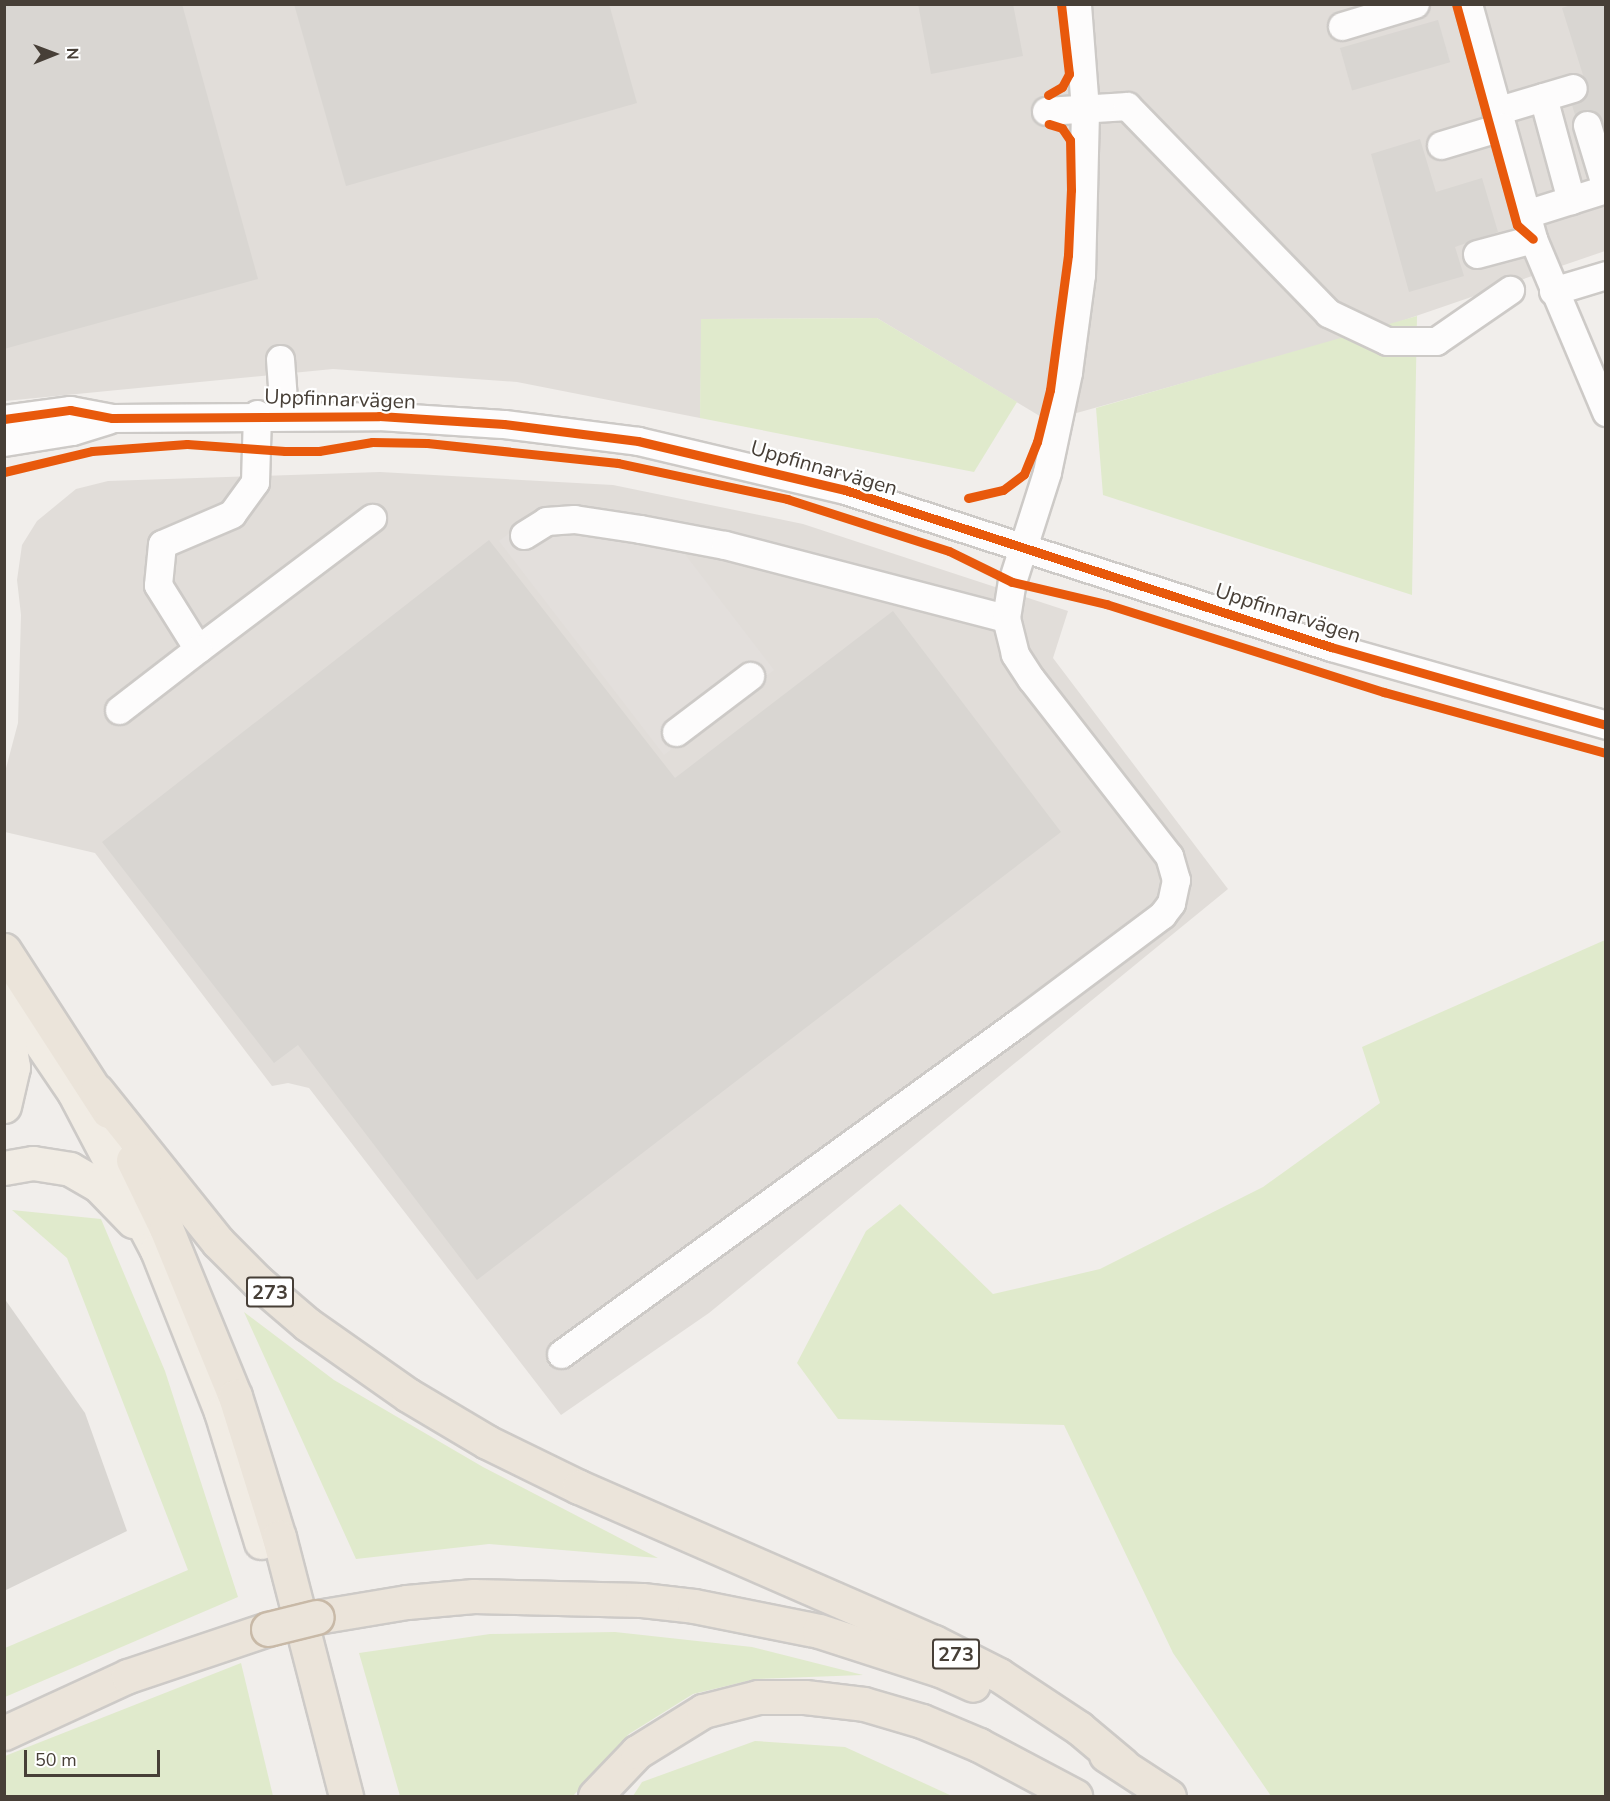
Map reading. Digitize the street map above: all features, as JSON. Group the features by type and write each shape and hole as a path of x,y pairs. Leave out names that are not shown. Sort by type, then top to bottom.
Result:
{"highway":[{"name":"273","path":"4,950 98,1092 211,1233 258,1282 307,1324 408,1395 487,1442 579,1487 933,1642 999,1675 1079,1728 1123,1766 1169,1797"},
{"path":"98,1092 166,1228 235,1396 279,1537 346,1797"},
{"path":"261,1542 324,1797"},
{"path":"4,1733 128,1676 268,1629 317,1617 407,1602 528,1595 642,1600 739,1614 819,1631 940,1670 1007,1701 1123,1766"},
{"path":"595,1797 637,1752 703,1711 758,1697 805,1697 864,1704 922,1720 979,1745 1075,1797"}],"main road":[{"path":"4,989 74,1092 157,1250 221,1412 261,1542"},
{"path":"4,1012 13,1067 4,1106"},
{"path":"4,1168 53,1164 85,1177 112,1197 157,1250"}],"street":[{"path":"561,1354 1019,1022 1162,915 1171,903 1176,880 1169,856 1031,679 1015,654 1006,618 1022,548 1047,472 1068,372 1081,275 1085,108 1077,4"},
{"path":"1342,26 1415,4"},
{"path":"1468,4 1529,226 1553,291 1605,412"},
{"path":"1441,145 1543,97 1573,88"},
{"path":"1543,97 1571,200"},
{"path":"1046,111 1127,106 1328,313 1387,341 1436,341 1510,290"},
{"path":"1477,254 1571,200 1605,188 1587,125"},
{"path":"1553,291 1605,275"},
{"path":"280,359 284,414"},
{"name":"Uppfinnarvägen","path":"4,419 70,410 112,418 284,414 504,424 638,441 800,477 1331,647 1605,725"},
{"path":"198,649 158,585 162,544 232,514 255,482 257,414"},
{"name":"Uppfinnarvägen","path":"4,442 72,431 112,418"},
{"path":"119,710 372,518"},
{"path":"524,535 546,521 574,519 640,529 725,544 1006,618"},
{"path":"676,732 750,676"}],"shaded area":[{"path":"5,5 1605,5 1605,251 1384,327 1048,421 877,318 702,319 700,418 517,382 333,369 5,401"},
{"path":"380,472 613,485 803,524 1068,611 1053,658 1228,889 709,1313 561,1415 309,1088 288,1083 272,1086 95,853 5,832 5,772 18,723 21,615 17,580 22,545 37,521 76,489 108,481"},
{"path":"527,520 677,544 774,670 664,755 499,541"}],"green space":[{"path":"1417,316 1412,595 1103,495 1096,408"},
{"path":"877,318 1017,402 974,472 700,418 701,319"},
{"path":"1605,940 1605,1796 1271,1796 1173,1653 1064,1425 838,1419 797,1363 866,1231 900,1204 993,1294 1100,1269 1263,1187 1380,1103 1362,1047"},
{"path":"12,1210 101,1219 165,1371 238,1597 5,1697 5,1648 188,1570 67,1258"},
{"path":"244,1312 334,1380 483,1467 658,1558 489,1544 356,1559"},
{"path":"615,1632 752,1647 863,1675 756,1679 693,1694 629,1734 573,1796 400,1796 359,1653 490,1634"},
{"path":"241,1663 273,1796 5,1796 5,1756"},
{"path":"755,1741 845,1747 952,1796 633,1796 642,1782"}],"building":[{"path":"4,4 182,4 258,279 4,349"},
{"path":"294,4 609,4 637,103 346,186"},
{"path":"918,4 1013,4 1023,56 931,74"},
{"path":"1574,4 1605,4 1605,132 1597,113 1583,110 1575,115 1572,105 1584,99 1588,91 1562,8"},
{"path":"1438,20 1450,62 1352,90 1340,48"},
{"path":"1420,139 1436,192 1482,178 1498,232 1455,247 1464,276 1409,292 1371,154"},
{"path":"489,540 675,778 893,611 1061,832 477,1280 298,1045 274,1063 102,842"},
{"path":"4,1298 85,1413 127,1531 4,1591"}],"cycle path":[{"path":"1048,95 1062,87 1069,74 1061,4"},
{"path":"1456,4 1517,225 1533,239"},
{"path":"968,498 1003,490 1024,474 1037,442 1050,390 1068,255 1071,190 1070,140 1062,128 1049,124"},
{"path":"4,419 70,410 112,418 379,416 504,424 638,441 845,490 1331,647 1606,725"},
{"path":"4,472 92,451 187,444 285,451 319,451 372,442 427,443 618,463 787,499 949,551 1012,582 1106,604 1384,692 1606,753"}]}
